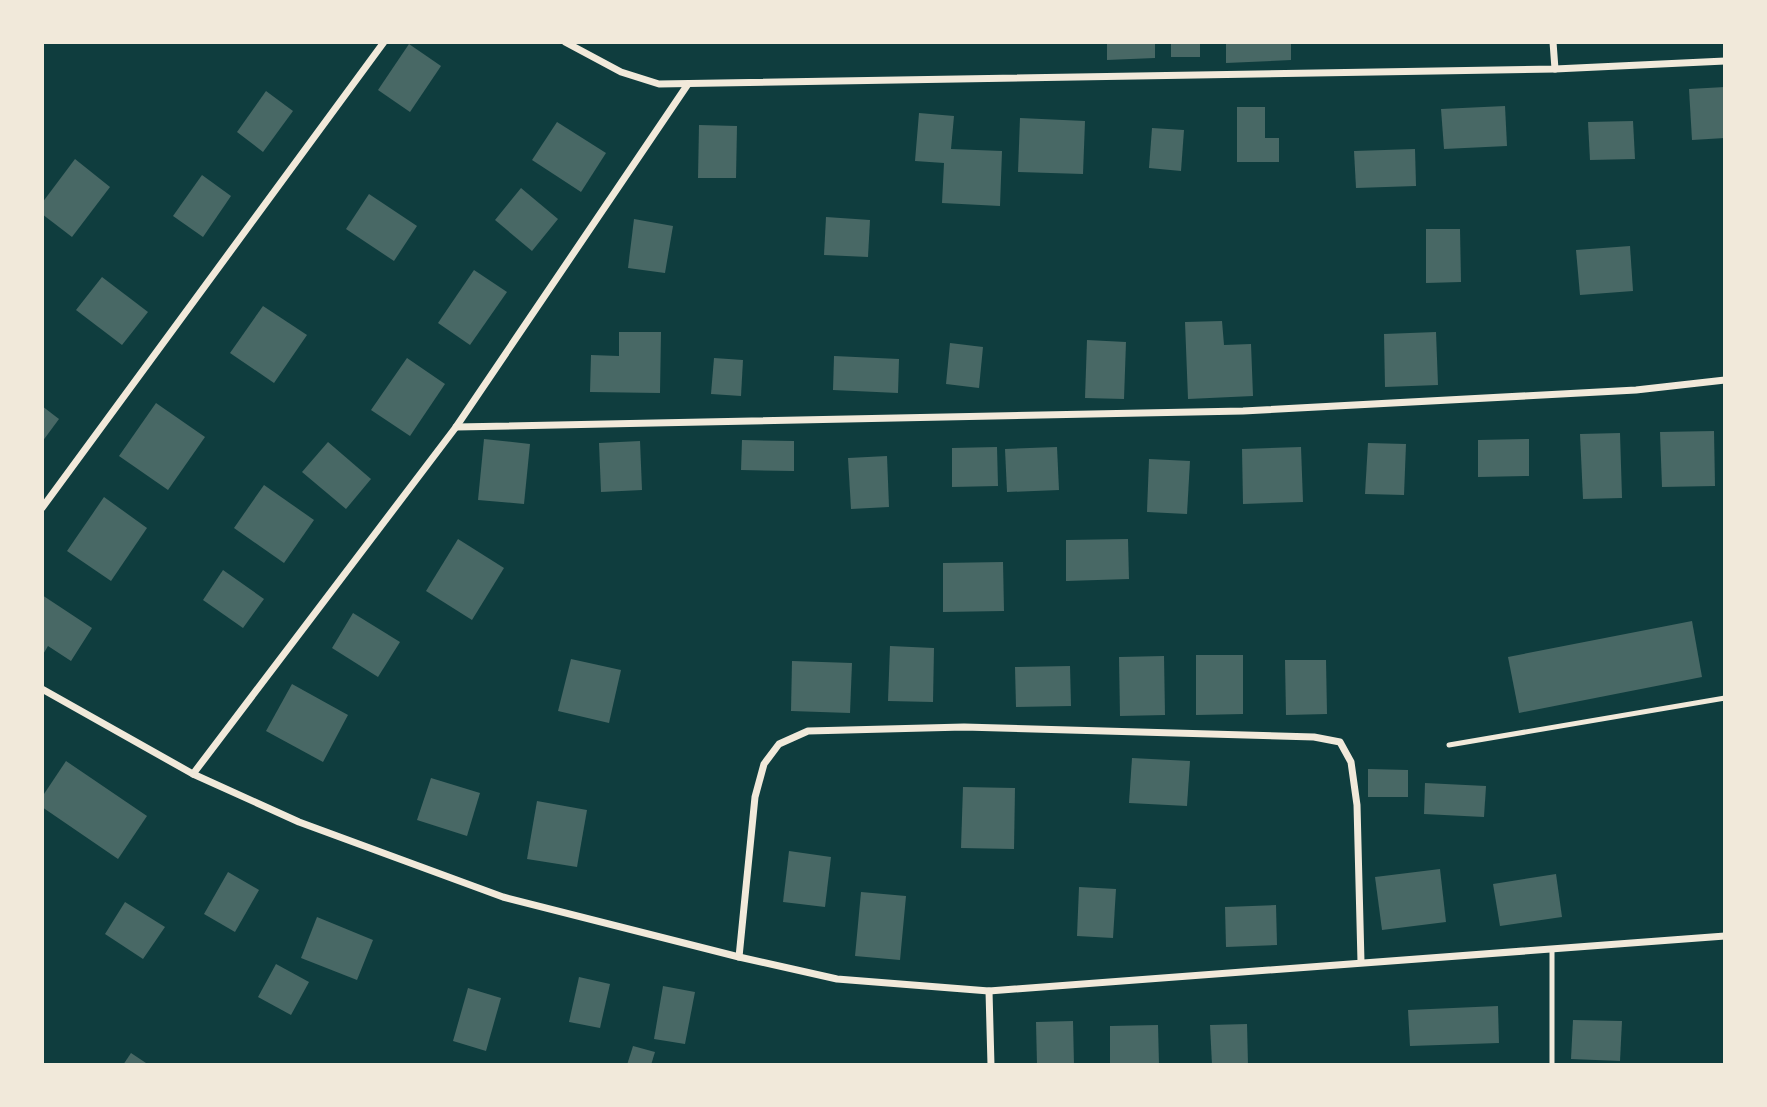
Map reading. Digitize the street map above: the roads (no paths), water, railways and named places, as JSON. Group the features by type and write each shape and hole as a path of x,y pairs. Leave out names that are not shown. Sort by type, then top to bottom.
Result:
{"street":[{"path":"42,508 384,42"},
{"path":"565,42 621,72 659,84 1555,69 1725,61"},
{"path":"1553,42 1555,69"},
{"path":"193,774 456,426 688,84"},
{"path":"456,426 1243,411 1636,390 1725,380"},
{"path":"42,689 193,774 299,822 503,897 837,979 989,991 1725,936"},
{"path":"740,957 755,797 764,764 779,744 808,731 964,727 1314,737 1340,742 1351,762 1357,804 1361,962"},
{"path":"989,991 991,1065"}],"lane":[{"path":"1449,745 1725,698"},
{"path":"1552,950 1552,1065"}]}
